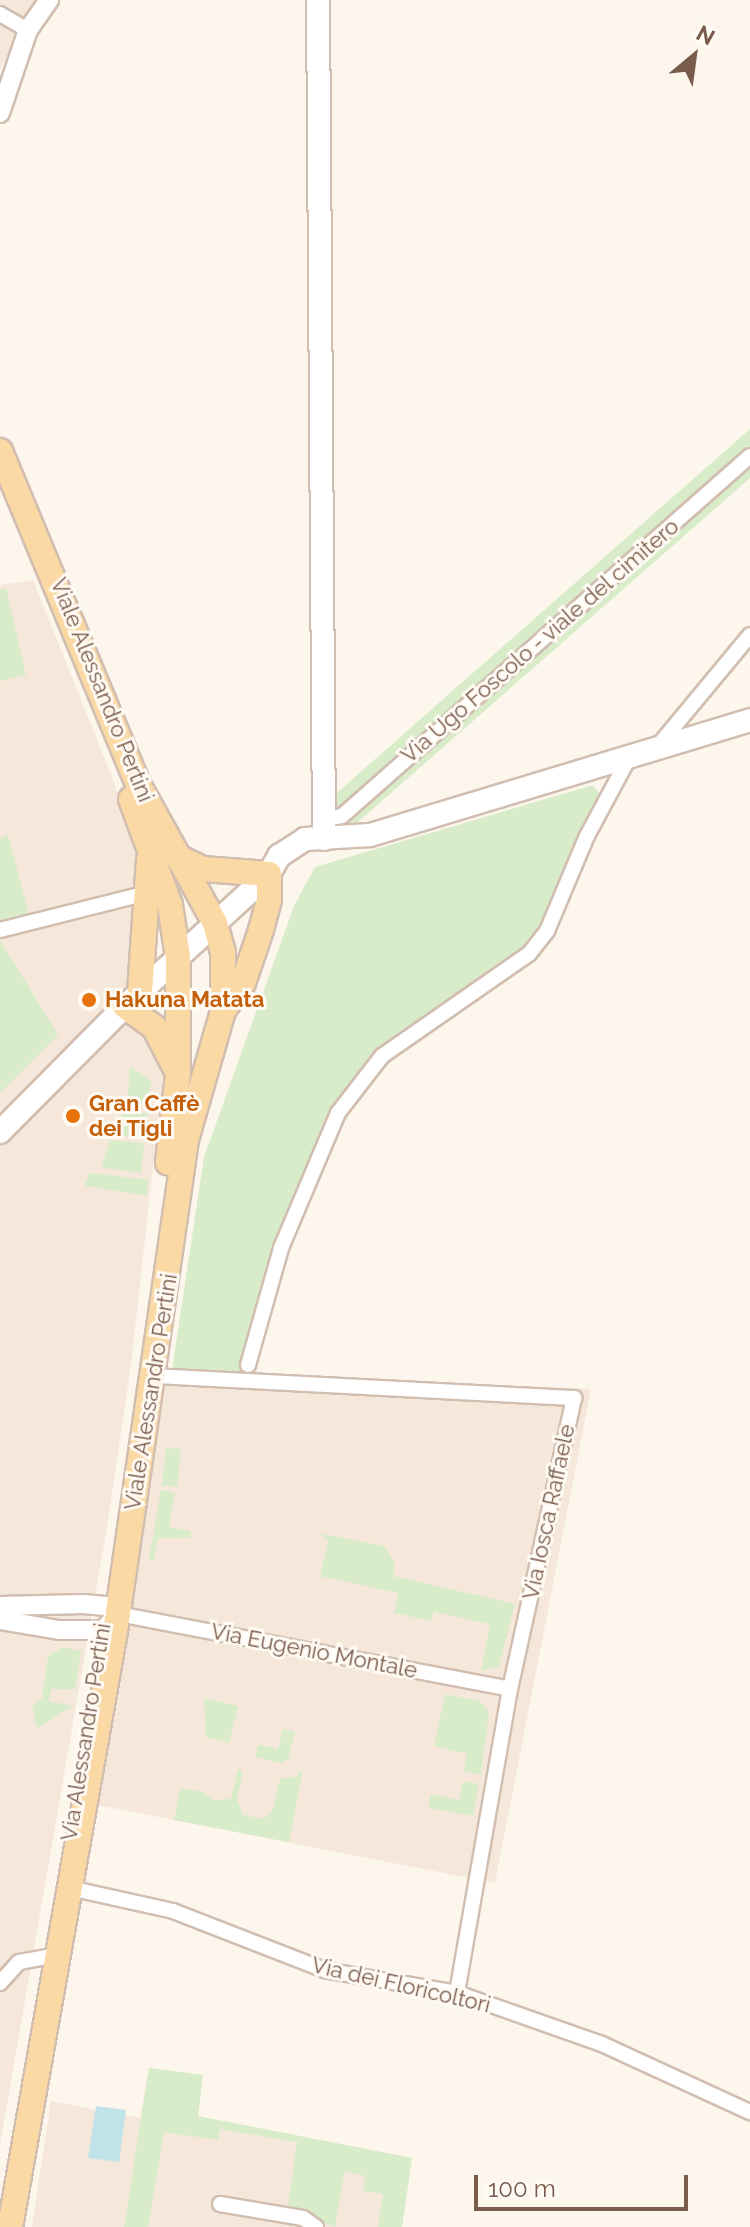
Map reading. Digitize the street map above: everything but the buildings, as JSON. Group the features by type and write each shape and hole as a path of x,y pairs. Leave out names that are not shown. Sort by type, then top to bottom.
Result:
{"main road":[{"path":"318,0 321,833"},
{"name":"Viale Alessandro Pertini","path":"0,451 138,784 174,855 215,923 223,952 223,1011 186,1140 154,1376 109,1617"},
{"name":"Viale Alessandro Pertini","path":"0,479 170,905 178,957 178,1074 148,1328 109,1617 71,1861 75,1889 54,1946"},
{"path":"223,1011 243,983 257,943 279,856 305,839 321,833 370,835 750,720"},
{"name":"Viale Alessandro Pertini","path":"132,999 144,948 149,853"},
{"path":"174,855 203,869 273,870"},
{"path":"0,1132 132,999 273,870"},
{"path":"132,999 154,1027 178,1074"},
{"path":"0,2198 54,1946"},
{"path":"10,2227 54,1946"}],"street":[{"path":"0,113 28,30 49,0"},
{"path":"0,14 28,30"},
{"name":"Via Ugo Foscolo - viale del cimitero","path":"321,833 750,456"},
{"path":"658,747 750,635"},
{"path":"248,1365 281,1248 338,1113 382,1056 529,954 547,931 587,836 631,754"},
{"path":"0,930 147,893"},
{"name":"Via Iosca Raffaele","path":"154,1376 574,1398 510,1689 457,1993"},
{"path":"0,1606 109,1617"},
{"path":"0,1620 59,1630 109,1617"},
{"name":"Via Eugenio Montale","path":"109,1617 510,1689"},
{"name":"Via dei Floricoltori","path":"75,1889 173,1911 324,1970 457,1993 602,2044 750,2112"},
{"path":"0,1983 19,1962 54,1946"},
{"path":"220,2204 303,2218 316,2227"}],"shaded area":[{"path":"0,0 35,0 0,70"},
{"path":"33,580 114,782 140,872 137,973 163,1076 131,1365 107,1527 0,2145 0,585"},
{"path":"166,1370 591,1389 495,1883 98,1805"},
{"path":"149,2068 203,2075 198,2116 412,2158 402,2227 32,2227 51,2101 140,2118"}],"green space":[{"path":"750,429 750,478 351,828 331,798"},
{"path":"6,588 26,675 0,681 0,590"},
{"path":"593,785 601,796 538,934 520,953 387,1043 324,1121 257,1299 241,1373 172,1370 204,1157 294,906 315,867"},
{"path":"8,835 29,915 0,920 0,838"},
{"path":"0,940 58,1035 0,1093"},
{"path":"130,1067 151,1080 148,1107 127,1105"},
{"path":"123,1112 148,1113 144,1138 114,1135"},
{"path":"110,1140 144,1143 141,1173 101,1167"},
{"path":"90,1173 148,1180 147,1196 85,1186"},
{"path":"166,1448 181,1449 177,1487 162,1485"},
{"path":"161,1490 175,1493 169,1527 191,1531 190,1538 157,1538 154,1560 149,1560"},
{"path":"321,1534 385,1546 395,1565 393,1576 515,1604 499,1666 481,1671 490,1624 434,1612 432,1621 394,1613 398,1593 320,1576 328,1542"},
{"path":"63,1647 81,1651 75,1689 51,1689 49,1701 73,1706 37,1728 32,1706 42,1698 48,1656"},
{"path":"445,1694 479,1701 489,1712 481,1775 464,1771 467,1754 434,1746"},
{"path":"204,1698 238,1706 229,1743 206,1737"},
{"path":"283,1729 295,1732 288,1759 281,1763 255,1757 258,1745 278,1749"},
{"path":"238,1769 243,1771 237,1799 243,1815 264,1819 273,1809 280,1778 295,1777 303,1769 289,1842 174,1820 180,1788 203,1792 212,1800 231,1799"},
{"path":"463,1781 479,1784 473,1816 428,1808 431,1794 459,1800"},
{"path":"149,2068 203,2075 198,2116 412,2158 402,2227 378,2227 383,2194 363,2191 365,2176 345,2171 335,2227 288,2208 297,2142 220,2129 218,2140 164,2132 148,2227 124,2227"}],"water":[{"path":"96,2106 126,2110 119,2162 88,2158"}],"place":[{"name":"Hakuna Matata","path":"89,1000"},
{"name":"Gran Caffè dei Tigli","path":"73,1116"}]}
